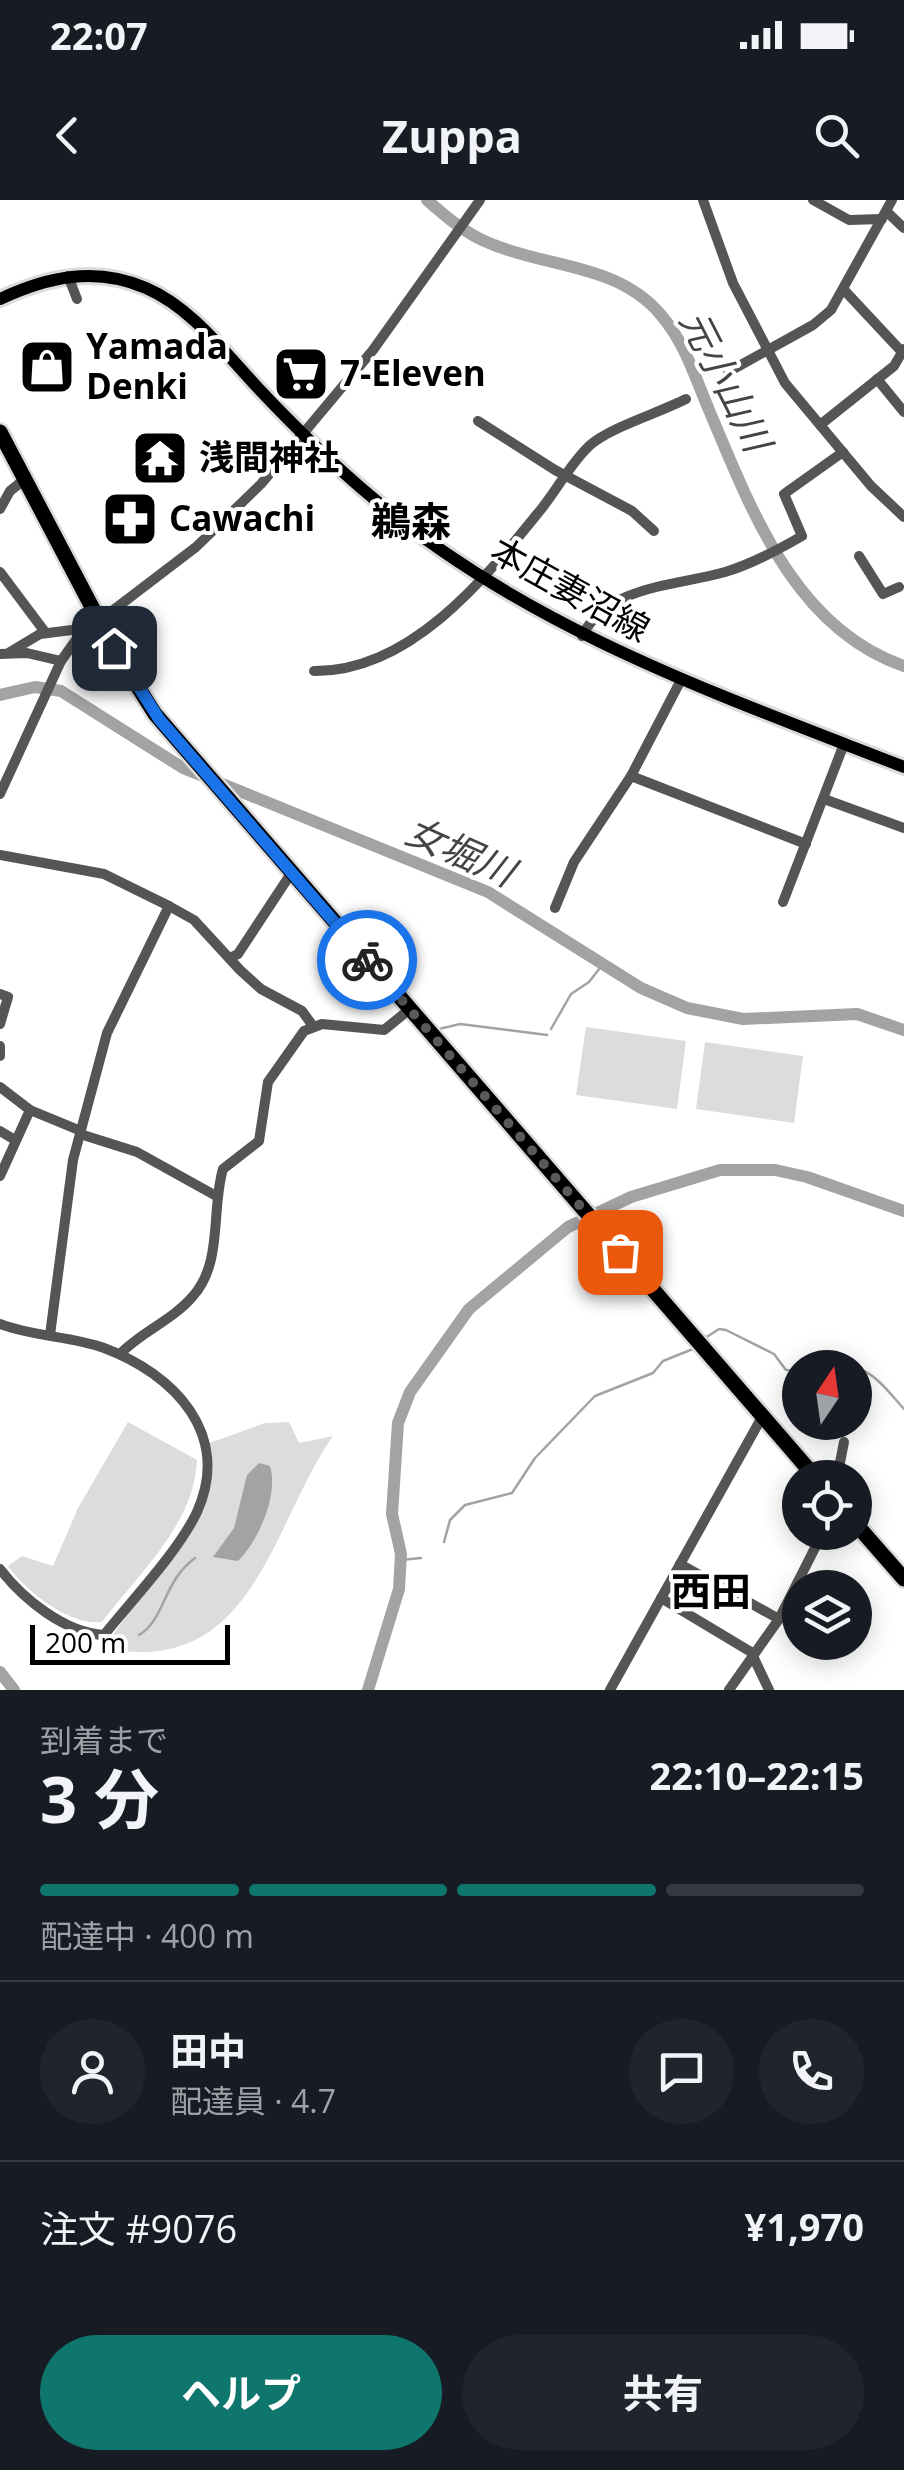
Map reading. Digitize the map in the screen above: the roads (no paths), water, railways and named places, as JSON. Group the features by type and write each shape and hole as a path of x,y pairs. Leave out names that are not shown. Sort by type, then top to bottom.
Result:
{"highway":[{"path":"0,432 99,620 159,719 800,1460"},
{"path":"872,1542 904,1579"}],"main road":[{"name":"本庄妻沼線","path":"0,299 36,282 68,276 132,283 177,306 374,499 481,576 582,636 680,680 904,766"}],"street":[{"path":"0,794 59,667 78,637 209,535 306,435 480,200"},
{"path":"718,200 705,202 720,252 764,349 820,425 904,517"},
{"path":"814,200 849,220 885,215 904,228"},
{"path":"728,372 813,325 845,291 892,200"},
{"path":"68,276 77,299"},
{"path":"820,425 894,366 903,350 845,291"},
{"path":"877,378 904,412"},
{"path":"314,671 336,672 393,653 423,635 481,576 602,437 686,398"},
{"path":"478,420 566,476 632,510 654,531"},
{"path":"582,636 589,622 628,596 759,559 802,536 784,494 843,452"},
{"path":"0,508 25,478"},
{"path":"859,556 884,594 899,587"},
{"path":"0,572 46,632"},
{"path":"5,653 46,632 72,630"},
{"path":"5,653 59,667"},
{"path":"555,908 598,821 614,807 680,680"},
{"path":"783,902 844,744"},
{"path":"631,776 806,844"},
{"path":"824,799 904,828"},
{"path":"0,855 27,863 104,874 169,906 194,920 261,988 302,1012 313,1026"},
{"path":"230,958 292,872"},
{"path":"50,1335 58,1256 81,1133 107,1033 169,906"},
{"path":"0,994 8,997 0,1024"},
{"path":"120,1354 190,1300 200,1287 212,1248 227,1164 255,1146 262,1135 264,1097 271,1076 304,1031 313,1026 384,1030 410,1009"},
{"path":"0,1046 0,1056"},
{"path":"0,1087 30,1110 136,1152 218,1198"},
{"path":"0,1176 30,1110"},
{"path":"0,1131 15,1140"},
{"path":"0,1324 120,1354 162,1381 198,1418 205,1479 194,1518 102,1635 51,1615 0,1569"},
{"path":"610,1690 762,1417"},
{"path":"840,1460 844,1442"},
{"path":"729,1690 779,1620 814,1550"},
{"path":"680,1564 779,1620"},
{"path":"661,1598 755,1656 769,1690"}],"waterway":[{"name":"元小山川","path":"427,200 480,239 603,276 624,285 661,315 683,349 742,486 781,561 833,624 866,648 904,666"},
{"name":"女堀川","path":"0,695 35,687 61,691 183,768 488,892 641,988 687,1008 743,1019 857,1014 904,1030"},
{"path":"551,1029 571,994 589,982 603,964"},
{"path":"439,1029 460,1024 547,1035"},
{"path":"368,1690 399,1589 401,1554 392,1514 398,1423 410,1392 469,1309 568,1227 631,1197 720,1170 775,1170 807,1177 904,1211"},
{"path":"702,1340 719,1329 726,1330 774,1354 782,1365"},
{"path":"444,1542 450,1520 465,1505 512,1493 535,1458 595,1396 653,1373 663,1361 693,1349"},
{"path":"872,1376 904,1409"},
{"path":"139,1635 154,1620 176,1578 195,1558"},
{"path":"401,1560 421,1558"},
{"path":"0,1672 14,1690"}],"place":[{"name":"Yamada Denki","path":"47,367"},
{"name":"7-Eleven","path":"301,374"},
{"name":"浅間神社","path":"160,458"},
{"name":"Cawachi","path":"130,519"}],"district":[{"name":"鵜森","path":"411,522"},
{"name":"西田","path":"711,1592"}]}
